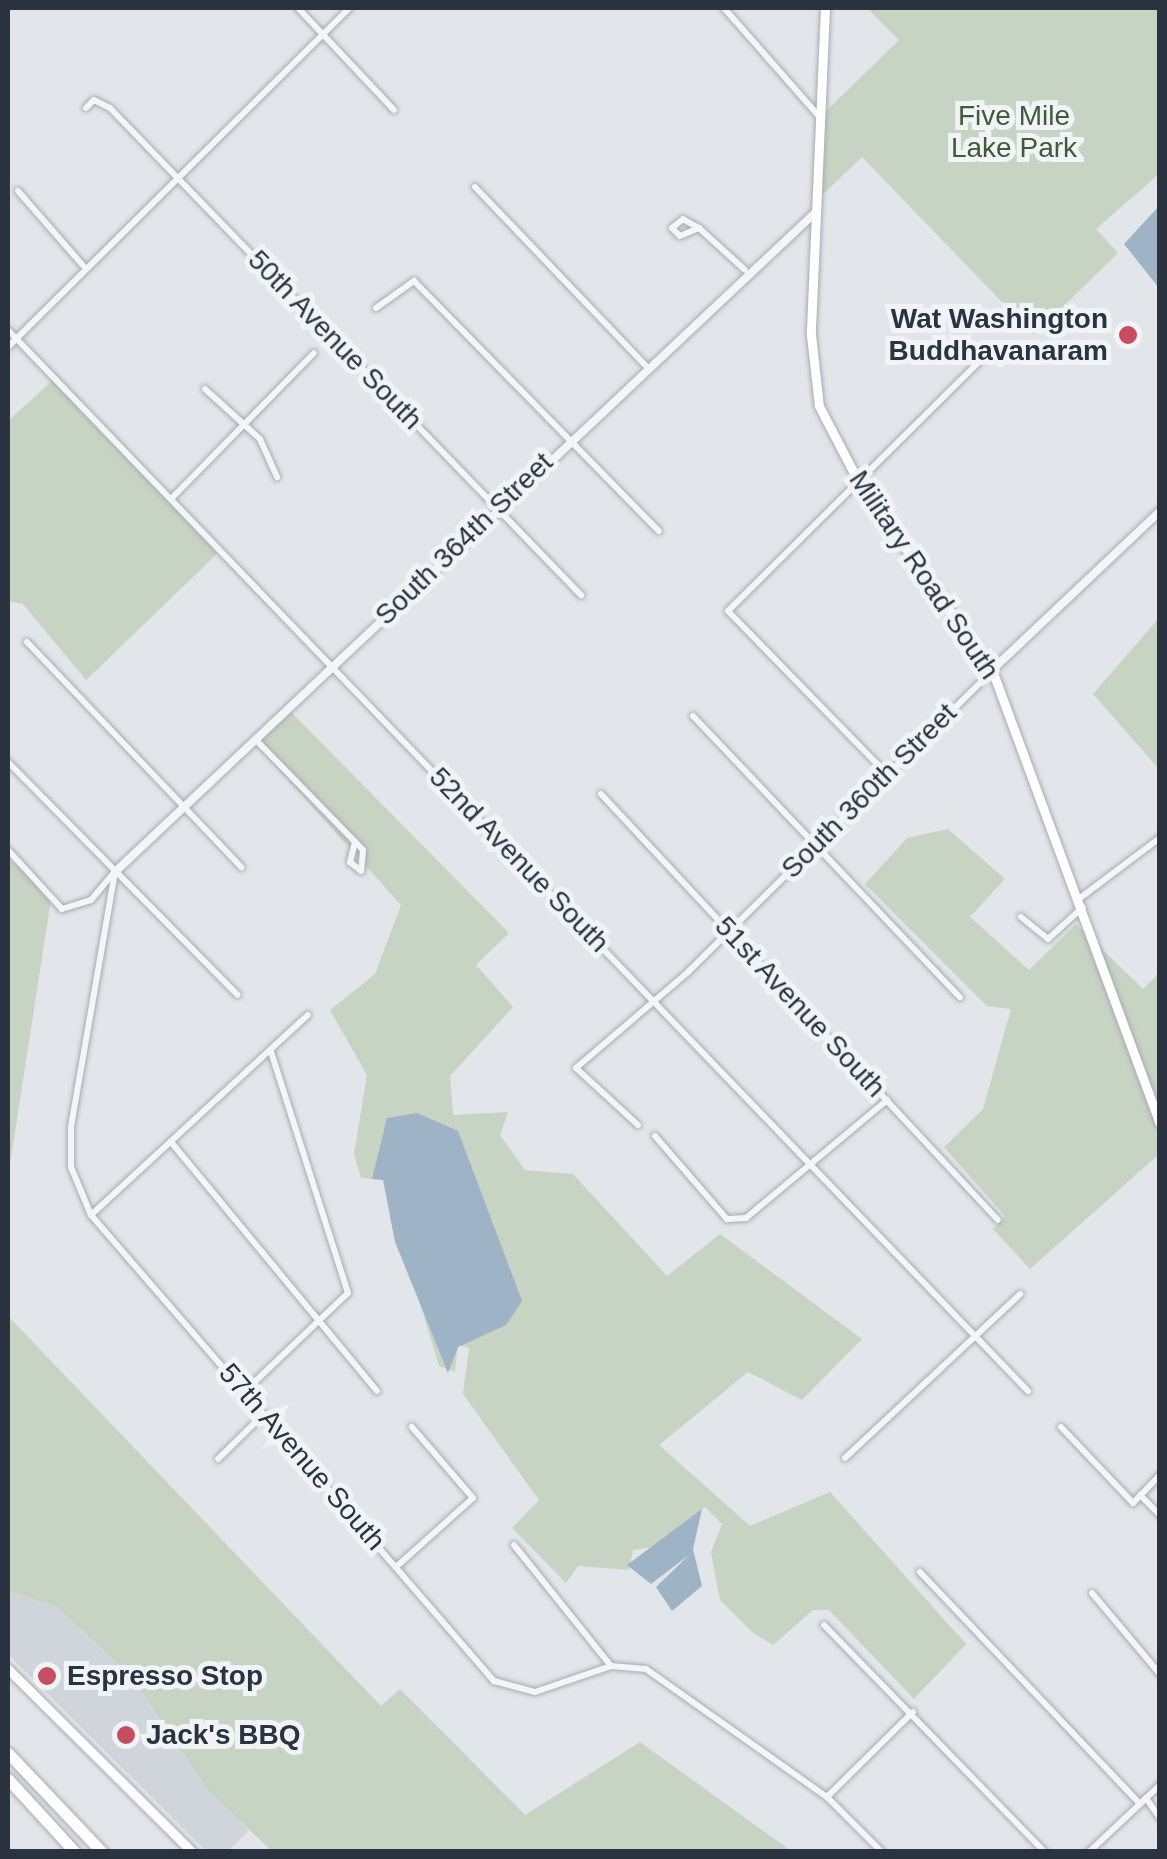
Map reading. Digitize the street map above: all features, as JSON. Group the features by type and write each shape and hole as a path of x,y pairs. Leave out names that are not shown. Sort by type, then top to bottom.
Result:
{"highway":[{"path":"8,1754 102,1852"},
{"path":"8,1779 75,1852"}],"main road":[{"name":"Military Road South","path":"824,8 814,383 824,424 992,670 1160,1122"},
{"path":"8,1669 192,1852"}],"street":[{"path":"298,8 394,110"},
{"path":"8,346 349,8"},
{"path":"724,8 820,117"},
{"name":"50th Avenue South","path":"86,108 94,100 108,106 581,595"},
{"path":"476,187 645,365"},
{"path":"18,192 86,270"},
{"name":"South 364th Street","path":"115,872 745,270 817,211"},
{"path":"699,228 745,270"},
{"path":"376,308 414,281 659,531"},
{"name":"52nd Avenue South","path":"8,330 1028,1391"},
{"path":"886,773 728,611 989,352"},
{"path":"171,499 314,353"},
{"path":"205,389 243,428 260,439 276,476"},
{"name":"South 360th Street","path":"638,1125 576,1068 728,930 1160,510"},
{"path":"27,642 242,867"},
{"path":"692,716 960,997"},
{"path":"256,740 356,842"},
{"path":"8,762 238,994"},
{"name":"51st Avenue South","path":"601,794 998,1220"},
{"path":"1020,917 1048,940 1081,902 1160,838"},
{"path":"8,850 62,910 91,900 115,872"},
{"name":"57th Avenue South","path":"115,872 71,1128 73,1175 91,1215 494,1681 518,1691 611,1666"},
{"path":"91,1215 308,1015"},
{"path":"244,1390 348,1293 271,1051"},
{"path":"654,1136 727,1219 766,1208 886,1100"},
{"path":"171,1142 377,1390"},
{"path":"845,1458 1020,1294"},
{"path":"218,1459 264,1414"},
{"path":"396,1567 472,1498 412,1427"},
{"path":"1062,1427 1132,1502 1160,1475"},
{"path":"1140,1495 1160,1515"},
{"path":"514,1544 611,1666 653,1672 826,1798 882,1852"},
{"path":"920,1572 1160,1818"},
{"path":"1092,1593 1160,1674"},
{"path":"824,1625 913,1712 1044,1852"},
{"path":"826,1798 913,1712"},
{"path":"1089,1852 1160,1785"}],"shaded area":[{"path":"8,1591 57,1607 131,1676 210,1793 249,1830 228,1851 206,1851 8,1654"}],"green space":[{"name":"Five Mile Lake Park","path":"867,8 1159,8 1159,174 1096,229 1118,253 1034,335 862,157 817,200 820,117 899,40"},
{"path":"54,379 221,550 86,680 23,604 8,601 8,421"},
{"path":"1159,618 1159,769 1093,694"},
{"path":"288,709 509,933 476,965 513,1007 450,1076 453,1115 508,1112 500,1135 525,1170 573,1174 667,1276 720,1234 862,1339 802,1400 748,1372 659,1445 750,1526 830,1492 966,1644 914,1699 829,1610 813,1610 773,1645 752,1632 720,1600 711,1552 722,1524 705,1507 658,1546 633,1550 629,1570 578,1566 566,1583 512,1528 539,1500 463,1394 469,1348 458,1345 455,1372 439,1366 383,1180 361,1178 354,1154 367,1075 330,1010 375,974 401,905 254,742"},
{"path":"948,829 1005,879 970,917 1029,970 1076,924 1143,989 1159,973 1159,1154 1030,1269 993,1229 1005,1216 944,1147 983,1109 1011,1009 987,1006 865,884 907,838"},
{"path":"8,859 52,893 8,1177"},
{"path":"8,1316 381,1706 400,1689 525,1815 640,1742 791,1851 272,1851 210,1793 131,1676 57,1607 8,1591"}],"water":[{"path":"1160,206 1159,288 1124,244"},
{"path":"417,1113 458,1131 522,1301 506,1325 458,1347 448,1373 395,1242 383,1180 372,1179 387,1118"},
{"path":"702,1509 693,1549 702,1586 672,1611 656,1587 689,1555 651,1584 627,1565"}],"place":[{"name":"Wat Washington Buddhavanaram","path":"1128,335"},
{"name":"Espresso Stop","path":"47,1676"},
{"name":"Jack's BBQ","path":"126,1735"}]}
